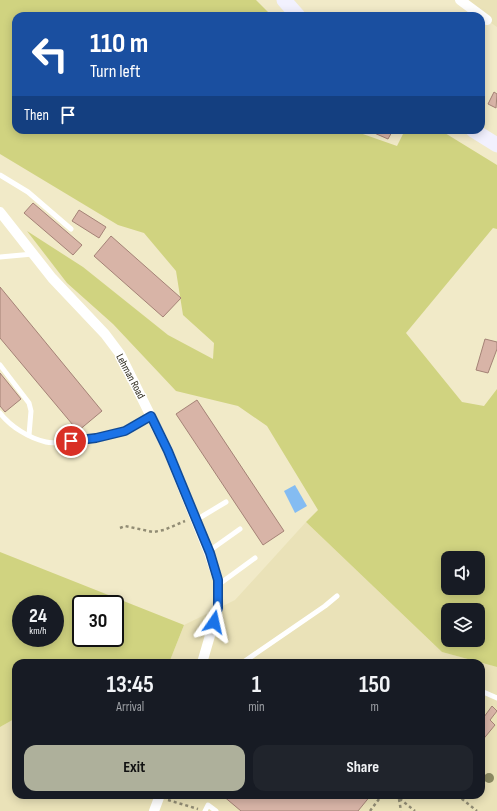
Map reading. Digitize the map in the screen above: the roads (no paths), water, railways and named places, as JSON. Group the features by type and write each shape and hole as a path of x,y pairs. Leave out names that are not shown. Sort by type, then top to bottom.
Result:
{"main road":[{"path":"284,0 294,12"},
{"path":"480,134 497,144"}],"street":[{"path":"460,0 476,12"},
{"name":"Lehman Road","path":"0,212 52,278 105,334 120,354 168,451 209,551 218,580 218,608 203,659"},
{"path":"154,811 163,799"}],"lane":[{"path":"0,175 28,192 71,229"},
{"path":"0,256 33,254"},
{"path":"0,365 29,403 31,411 29,435"},
{"path":"2,416 7,422 29,435 47,443 96,438 125,431 151,416"},
{"path":"195,519 226,502"},
{"path":"209,551 240,529"},
{"path":"218,586 255,558"},
{"path":"248,659 325,606 337,596"},
{"path":"485,693 497,698"},
{"path":"204,811 208,805 216,811"}],"water":[{"path":"295,485 307,506 295,513 284,491"}]}
